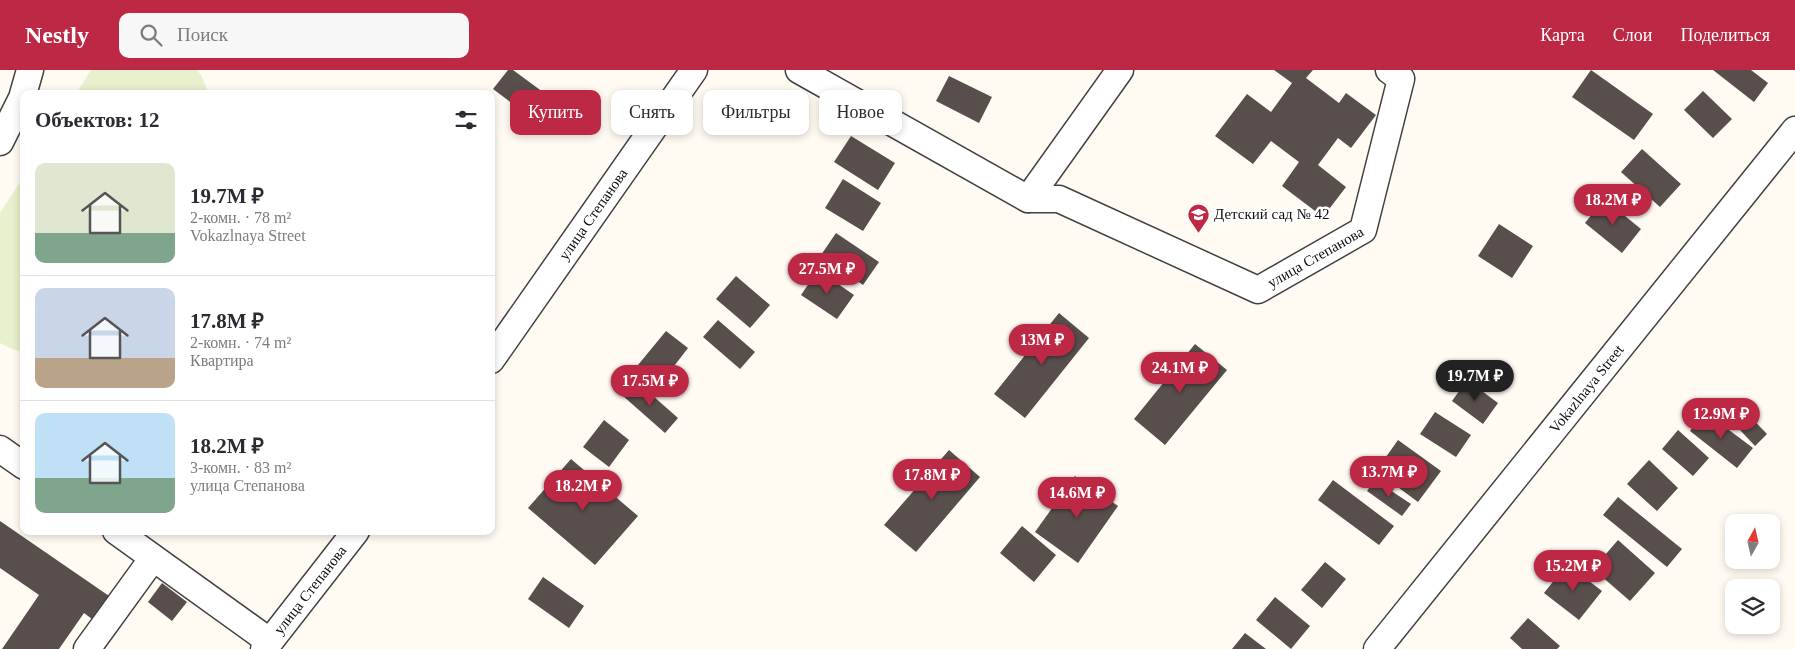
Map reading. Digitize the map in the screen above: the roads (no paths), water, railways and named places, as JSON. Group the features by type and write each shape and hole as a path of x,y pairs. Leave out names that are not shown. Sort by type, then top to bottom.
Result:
{"street":[{"path":"24,90 30,70"},
{"name":"улица Степанова","path":"495,354 694,70"},
{"name":"улица Степанова","path":"799,70 1028,199 1059,199 1258,290 1363,230 1401,79 1389,70"},
{"path":"1028,199 1120,70"},
{"path":"0,142 20,102"},
{"name":"Vokazlnaya Street","path":"1377,649 1795,130"},
{"path":"0,449 20,463"},
{"path":"121,535 267,645"},
{"name":"улица Степанова","path":"267,645 353,535"},
{"path":"87,649 153,558"}],"place":[{"name":"Детский сад № 42","path":"1198,233"}]}
